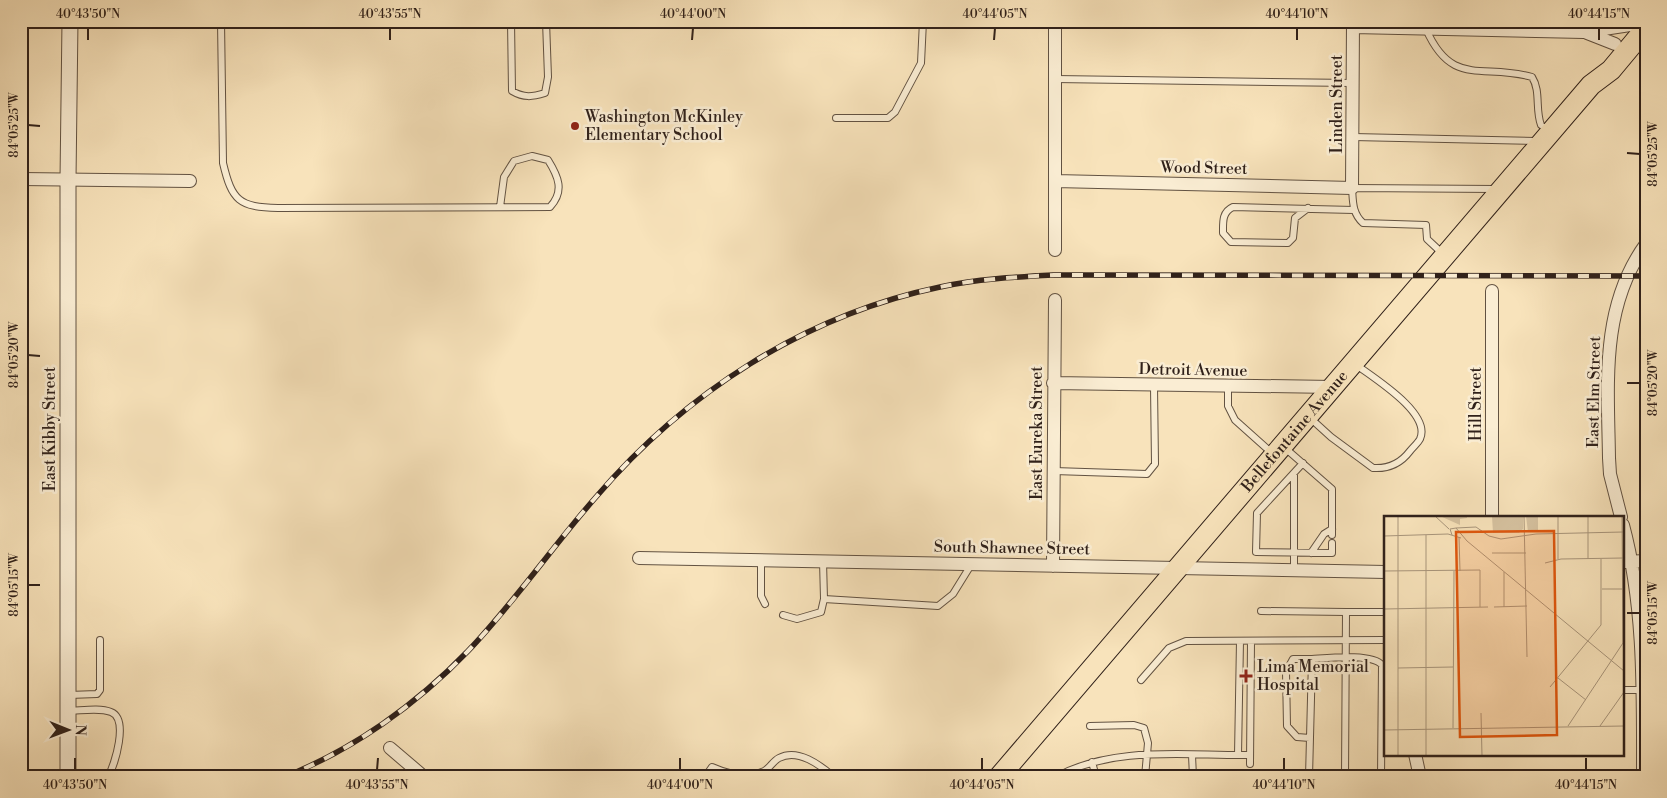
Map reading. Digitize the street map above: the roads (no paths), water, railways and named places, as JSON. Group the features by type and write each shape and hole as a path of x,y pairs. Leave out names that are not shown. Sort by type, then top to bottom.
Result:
{"main road":[{"name":"Bellefontaine Avenue","path":"1591,85 1601,62 1615,44 1636,25"},
{"name":"Bellefontaine Avenue","path":"999,777 1591,85 1611,70 1636,25"}],"street":[{"name":"East Kibby Street","path":"68,777 68,179 70,21"},
{"path":"1055,21 1055,250"},
{"path":"1353,24 1426,29 1551,26 1584,32 1615,44"},
{"name":"Linden Street","path":"1352,188 1353,24"},
{"path":"1584,32 1636,25"},
{"path":"21,179 190,181"},
{"name":"Wood Street","path":"1055,181 1352,188"},
{"name":"East Elm Street","path":"1621,516 1611,480 1608,458 1609,344 1619,294 1630,269 1646,244"},
{"name":"Hill Street","path":"1492,291 1492,516"},
{"name":"East Eureka Street","path":"1053,566 1054,300"},
{"name":"Detroit Avenue","path":"1054,383 1154,386 1333,387"},
{"path":"1624,534 1627,562 1639,618 1644,690 1643,777"},
{"name":"South Shawnee Street","path":"639,558 1053,566 1179,566 1384,572"},
{"path":"1627,562 1646,561"},
{"path":"390,748 424,777"},
{"path":"1415,756 1420,777"}],"lane":[{"path":"221,21 223,163 228,184 235,195 251,207 500,207 550,207 558,199 560,186 548,160 532,156 514,161 504,177 500,207"},
{"path":"511,21 512,91 527,97 545,93 548,77 548,30 546,21"},
{"path":"836,118 888,118 895,112 921,63 923,21"},
{"path":"1353,138 1547,136 1541,125 1537,110 1538,91 1532,76 1456,67 1448,63 1439,54 1426,29"},
{"path":"1055,80 1353,83"},
{"path":"1445,256 1427,238 1426,225 1363,222 1357,218 1354,210 1352,188 1502,189"},
{"path":"1308,208 1295,218 1293,238 1288,243 1231,242 1223,233 1224,216 1227,210 1233,207 1308,208 1354,210"},
{"path":"1308,416 1331,437 1373,468 1389,467 1408,454 1420,439 1421,432 1418,418 1401,399 1354,362"},
{"path":"1052,471 1147,474 1155,464 1154,386"},
{"path":"1228,387 1228,406 1234,420 1303,464 1332,489 1332,532 1324,534 1311,553"},
{"path":"1303,464 1257,514 1256,552 1332,553 1332,543"},
{"path":"1294,475 1294,570"},
{"path":"761,560 761,596 766,604"},
{"path":"783,615 796,619 821,612 824,599 823,561"},
{"path":"824,599 938,606 953,594 972,564"},
{"path":"1261,611 1384,612"},
{"path":"1345,777 1346,612"},
{"path":"68,695 97,694 100,690 100,640"},
{"path":"1141,680 1162,654 1177,644 1196,640 1384,640"},
{"path":"1238,755 1240,641"},
{"path":"1250,764 1251,641"},
{"path":"1310,738 1297,737 1287,726 1286,672 1293,659 1372,659 1382,665 1384,723 1381,777"},
{"path":"1310,777 1312,659"},
{"path":"1624,690 1644,690"},
{"path":"68,710 108,711 116,715 119,722 118,753 108,777"},
{"path":"1090,726 1142,726 1148,734 1145,777"},
{"path":"1056,777 1092,762 1148,755 1250,755"},
{"path":"705,777 712,767 727,774 747,775 765,770 780,757 804,756 834,777"},
{"path":"1192,756 1192,777"},
{"path":"1092,762 1096,777"}],"railway":[{"path":"284,777 335,753 383,724 448,671 485,633 596,497 631,459 668,424 708,392 751,364 795,338 842,317 890,300 954,284 1054,275 1646,276"}],"place":[{"name":"Washington McKinley Elementary School","path":"575,126"},
{"name":"Lima Memorial Hospital","path":"1246,676"}]}
